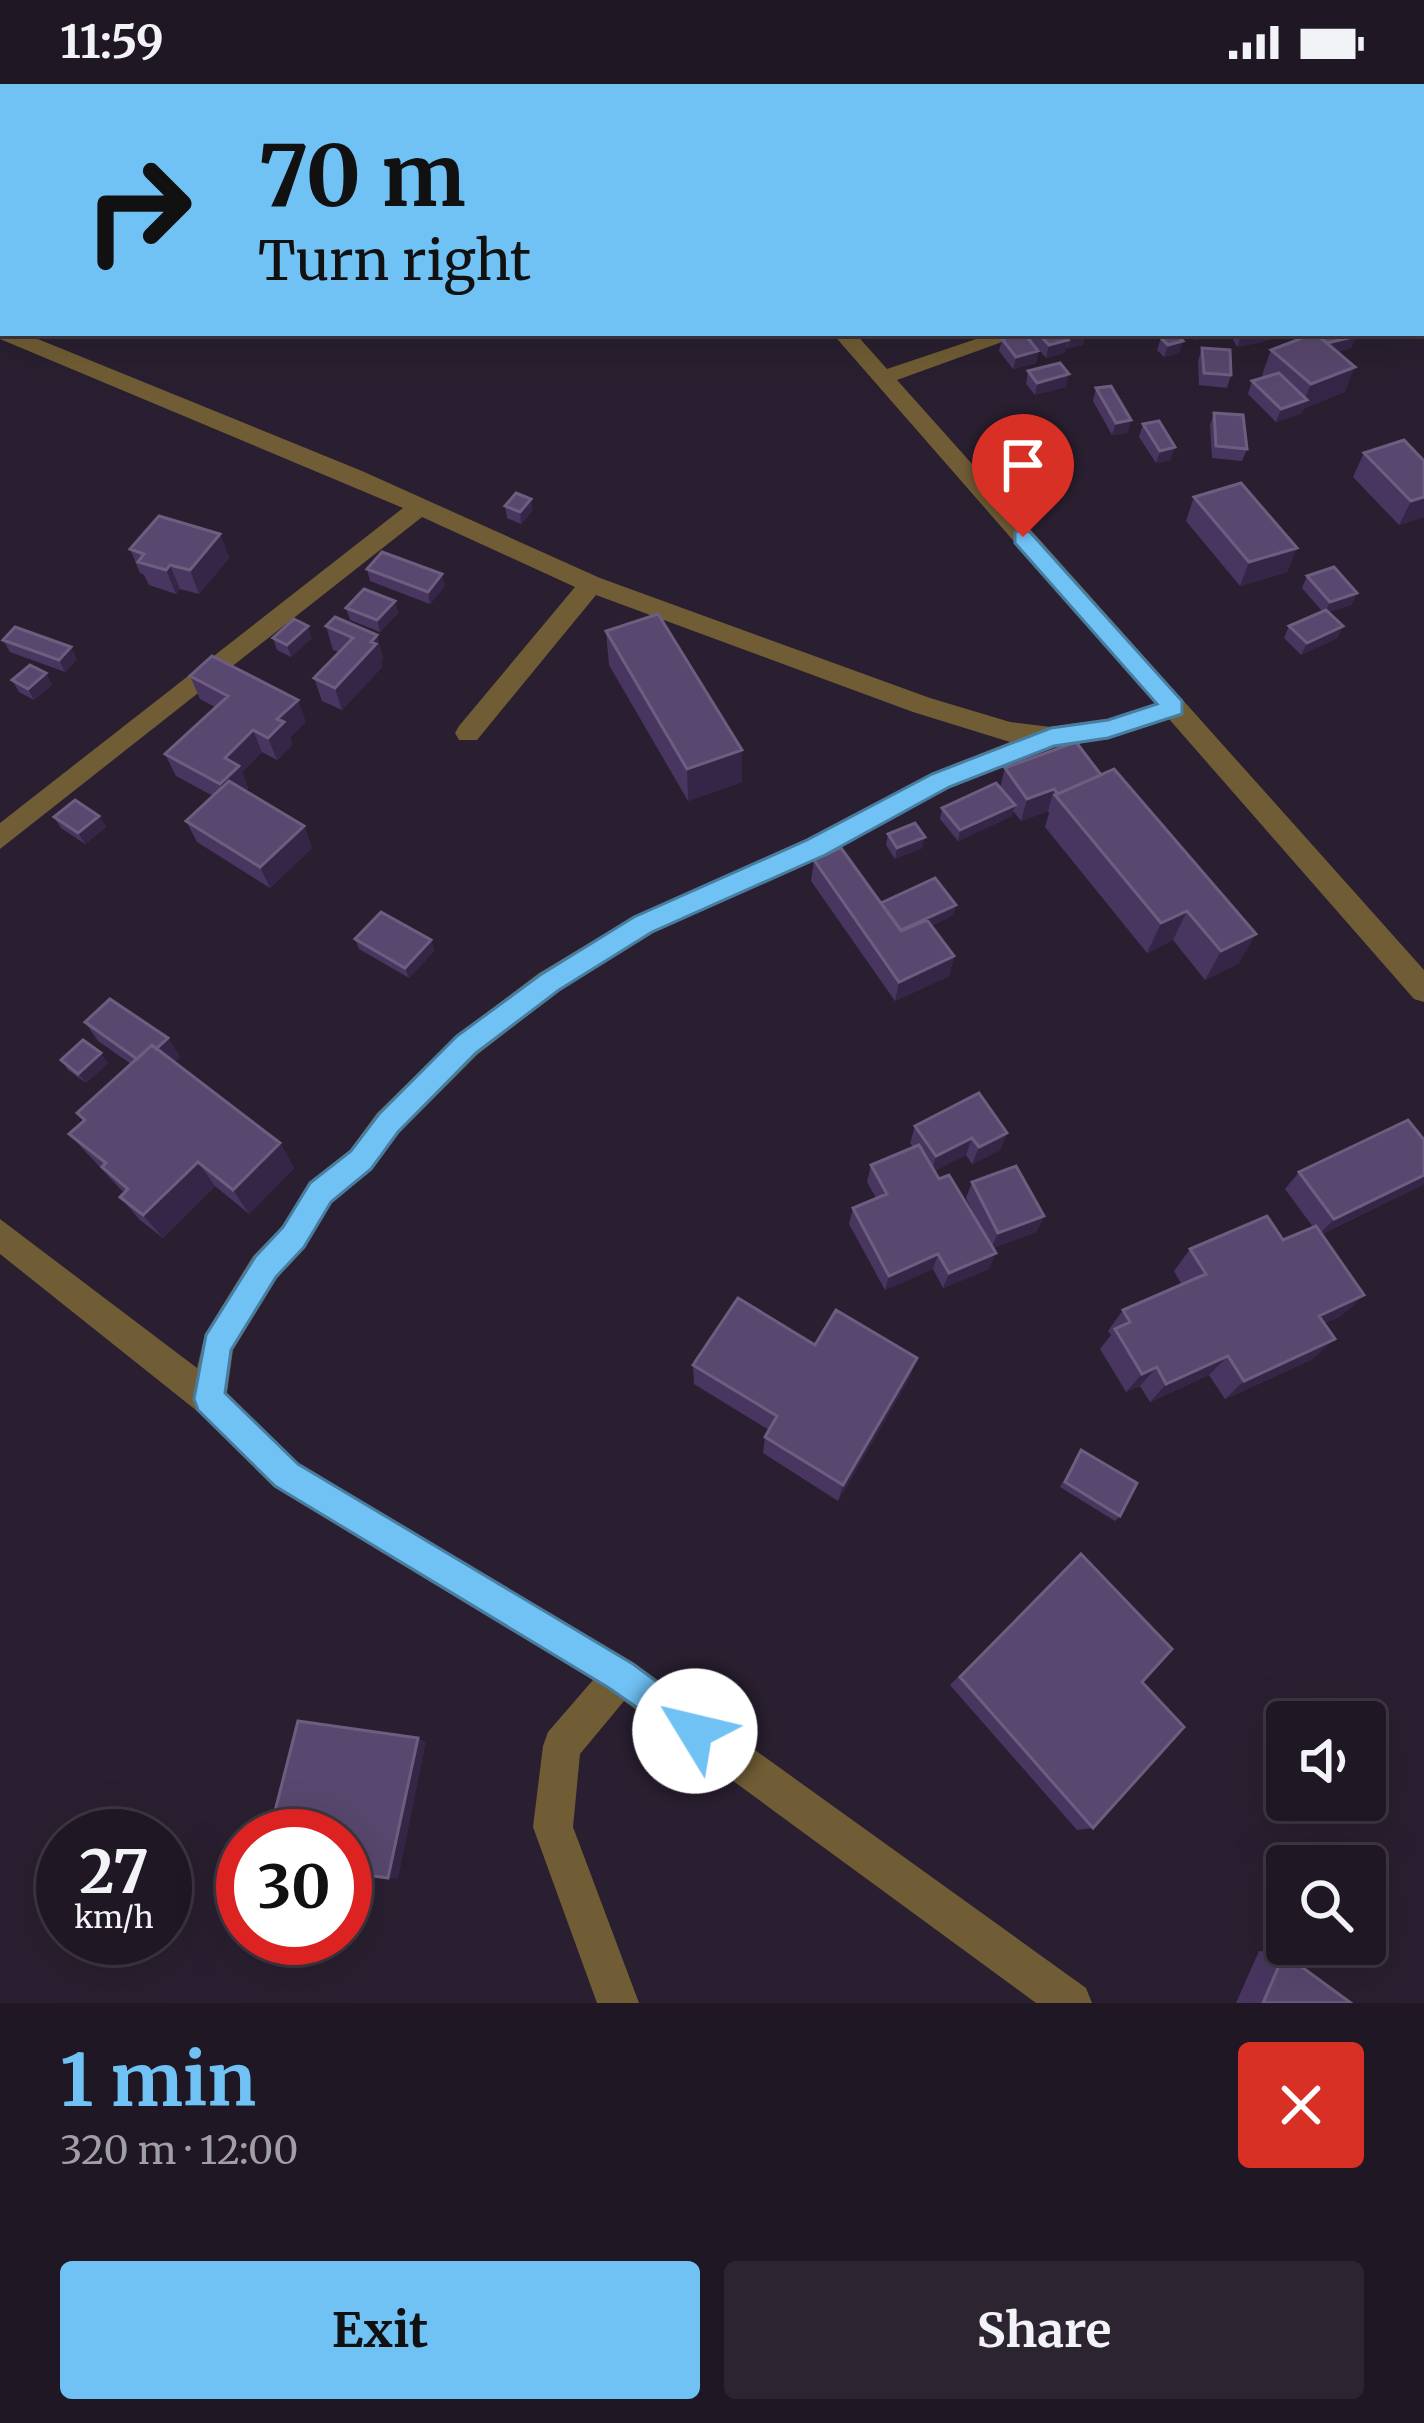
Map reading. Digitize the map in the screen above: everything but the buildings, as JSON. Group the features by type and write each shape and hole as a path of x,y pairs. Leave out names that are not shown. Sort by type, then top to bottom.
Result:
{"street":[{"path":"12,336 591,584 922,705 1010,733 1051,737"},
{"path":"846,336 1174,708 1410,954 1424,990"},
{"path":"883,377 1007,336"},
{"path":"0,838 420,507"},
{"path":"468,733 591,584"},
{"path":"209,1399 217,1346 265,1267 294,1237 320,1192 361,1160 388,1123 467,1045 549,982 643,925 816,848 941,780 1051,737 1108,729 1174,708"},
{"path":"0,1234 209,1399 286,1475 621,1676 1071,2003"},
{"path":"618,2003 554,1827 562,1746 621,1676"}],"route":[{"path":"695,1731 621,1676 286,1475 209,1399 217,1346 265,1267 294,1237 320,1192 361,1160 388,1123 467,1045 549,982 643,925 816,848 941,780 1051,737 1108,729 1174,708 1023,537"}]}
